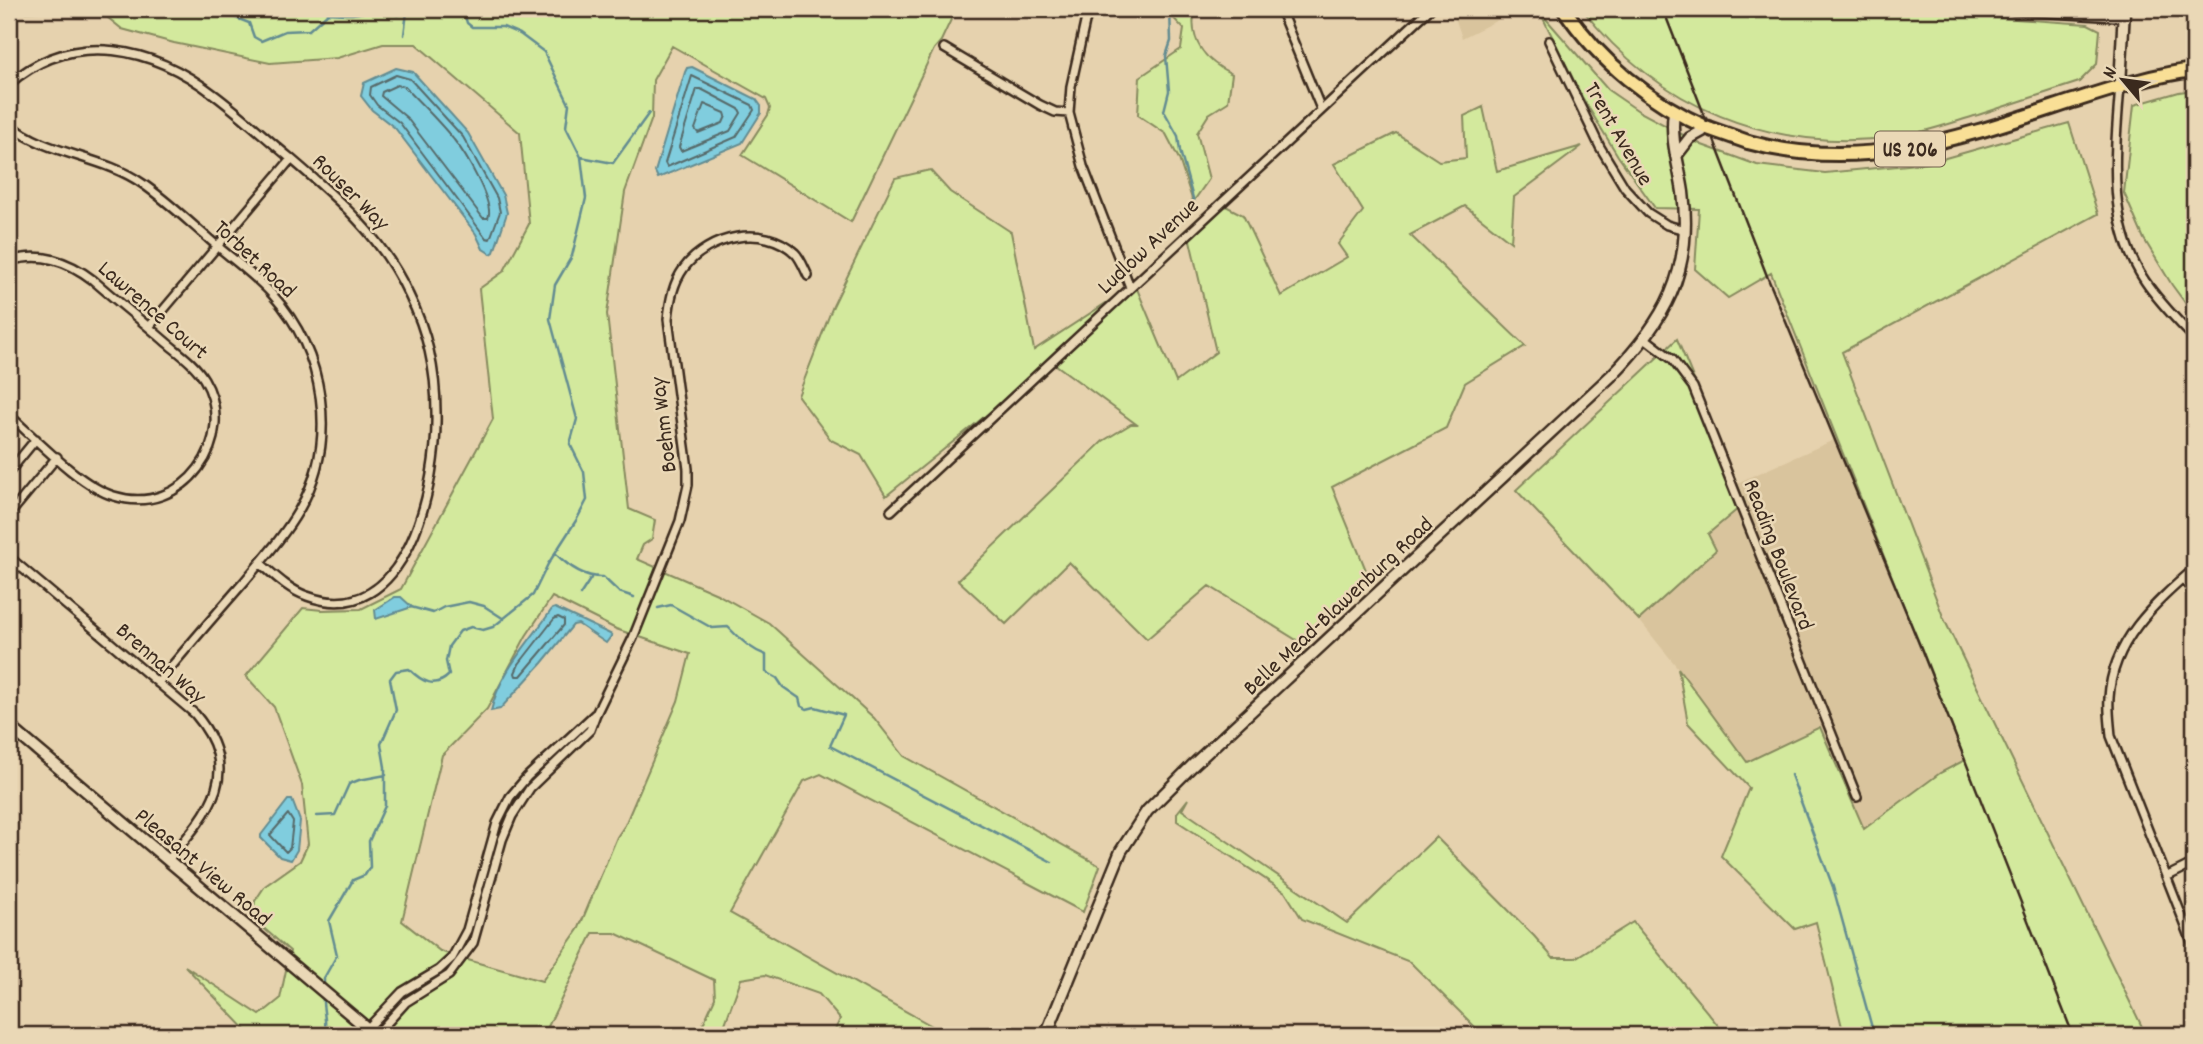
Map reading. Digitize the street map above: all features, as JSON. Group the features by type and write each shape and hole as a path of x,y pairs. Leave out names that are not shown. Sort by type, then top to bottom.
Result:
{"highway":[{"name":"US 206","path":"1564,9 1607,60 1674,112 1708,128 1769,148 1796,153 1844,156 1914,149 1970,135 2120,86 2194,70"}],"street":[{"path":"1088,9 1071,86 1069,113 1083,166 1130,287"},
{"path":"1280,9 1321,109"},
{"name":"Ludlow Avenue","path":"891,511 1430,9"},
{"path":"2013,9 2124,12 2115,199 2127,242 2143,279 2194,338"},
{"name":"Trent Avenue","path":"1549,41 1600,146 1625,188 1648,213 1667,225 1685,230 1683,190 1671,132 1674,112"},
{"path":"944,48 1040,105 1055,112 1069,113"},
{"name":"Rouser Way","path":"9,84 34,66 64,54 99,49 134,53 173,69 209,90 339,199 368,230 398,272 420,320 432,366 436,412 435,447 429,488 411,541 395,571 370,592 344,600 309,597 285,584 260,563"},
{"name":"Torbet Road","path":"9,124 37,142 130,175 153,191 263,284 292,320 313,364 322,420 318,458 308,493 289,526 260,563 158,683"},
{"name":"Trent Avenue","path":"1676,156 1686,141 1708,128"},
{"path":"149,327 291,159"},
{"name":"Belle Mead-Blawenburg Road","path":"1046,1035 1121,851 1147,811 1611,376 1646,339 1659,319 1676,279 1685,230"},
{"name":"Boehm Way","path":"373,1033 406,1002 446,977 459,965 473,943 505,831 522,800 590,730 633,638 680,521 688,485 688,454 668,319 673,289 678,278 694,257 706,248 721,241 747,236 771,240 786,247 796,254 808,276"},
{"name":"Lawrence Court","path":"9,261 41,257 69,264 86,274 194,366 211,392 216,424 213,441 199,470 174,491 130,500 100,490 9,415"},
{"name":"Reading Boulevard","path":"1646,339 1672,359 1693,387 1857,797"},
{"path":"9,472 36,439"},
{"path":"9,515 57,457"},
{"name":"Brennan Way","path":"9,557 202,722 213,742 218,767 212,803 200,822 168,860"},
{"path":"2194,569 2152,607 2125,641 2112,674 2108,699 2111,736 2194,947"},
{"path":"2183,579 2194,592"},
{"name":"Boehm Way","path":"373,1033 402,992 440,969 452,958 467,930 495,830 510,797 533,771 596,714"},
{"name":"Pleasant View Road","path":"9,726 373,1033"},
{"path":"533,771 542,777"},
{"path":"495,830 505,831"},
{"path":"2168,876 2194,863"},
{"path":"440,969 446,977"}],"shaded area":[{"path":"1452,9 1520,9 1462,38"},
{"path":"1836,439 1965,760 1940,773 1864,830 1820,727 1747,762 1639,620 1715,551 1708,534 1745,503 1737,483"}],"green space":[{"path":"9,9 84,9 16,12 9,15"},
{"path":"97,9 956,9 851,222 742,155 768,115 770,108 766,99 672,46 653,80 652,118 625,192 607,314 629,509 655,520 652,539 643,545 637,559 717,594 769,623 874,718 904,756 1100,866 1083,912 821,774 804,781 730,913 948,1035 833,1035 840,1019 819,994 765,975 741,979 721,1035 698,1035 715,998 714,980 615,933 593,933 544,1035 251,1035 185,966 260,1015 280,999 290,951 252,918 255,901 265,886 300,861 308,844 302,785 274,707 246,676 303,608 361,609 401,589 493,419 479,289 504,271 529,224 520,133 416,44 383,44 337,58 270,63 122,29","holes":["552,597 616,629 690,654 678,701 579,928 542,981 461,958 473,933 474,923 457,957 440,951 402,921 442,755 487,709 526,636"]},
{"path":"1165,9 1195,9 1194,30 1201,48 1214,63 1232,74 1228,102 1209,114 1197,133 1209,179 1193,202 1179,159 1166,134 1138,115 1140,77 1181,49 1184,29"},
{"path":"1582,9 1968,9 1986,17 2088,24 2100,30 2097,64 2079,82 1927,130 1896,137 1849,140 1805,138 1762,130 1721,116 1682,97 1646,73 1612,44"},
{"path":"1540,12 1608,90 1640,112 1702,145 1757,165 1825,173 1928,163 2069,123 2098,214 1842,352 1944,619 2146,1035 1844,1035 1816,922 1795,929 1721,856 1749,788 1688,723 1678,668 1747,762 1820,727 1864,829 1940,773 1965,760 1771,273 1728,298 1695,269 1699,209 1655,208 1618,156 1582,97"},
{"path":"2194,90 2194,315 2144,239 2124,193 2134,105"},
{"path":"1483,107 1497,171 1582,146 1514,197 1511,242 1465,206 1410,235 1525,346 1465,383 1446,428 1332,487 1368,575 1298,641 1209,586 1147,639 1069,562 1006,624 958,580 1103,441 1131,424 1136,424 1052,362 886,496 861,455 831,440 798,396 833,306 895,178 930,170 950,192 1011,232 1034,350 1135,284 1176,382 1216,352 1189,236 1222,204 1243,215 1281,296 1347,257 1338,244 1363,211 1334,164 1396,133 1439,161 1466,158 1464,116"},
{"path":"1677,339 1745,503 1708,534 1716,550 1639,620 1516,490"},
{"path":"1188,799 1182,810 1347,923 1436,837 1553,958 1575,958 1633,922 1726,1035 1483,1035 1410,962 1302,919 1285,892 1177,821 1177,813"}],"water":[{"path":"692,67 756,99 761,106 761,113 742,143 658,178 655,172 685,72"},
{"path":"396,68 413,72 468,133 503,195 507,213 491,254 483,249 476,234 395,128 372,110 361,96 364,83"},
{"path":"395,597 401,597 412,607 376,619 375,610"},
{"path":"555,608 612,635 606,643 578,624 573,625 500,709 491,711 508,670"},
{"path":"288,800 292,800 300,821 297,850 291,860 280,857 261,838"}],"waterway":[{"path":"215,9 218,14 249,23 254,37 261,41 285,31 309,30 328,13 356,14 371,9"},
{"path":"385,9 397,15 414,9"},
{"path":"324,986 324,978 337,955 329,921 353,880 365,875 370,867 369,841 385,806 385,767 381,744 396,710 390,679 396,671 409,669 434,683 449,675 446,661 449,646 460,631 471,627 483,630 493,627 533,595 548,564 587,500 584,472 570,444 577,419 550,319 555,285 572,256 586,198 581,157 566,127 569,104 544,52 520,34 503,27 472,27 467,23 463,9"},
{"path":"1170,9 1171,41 1166,56 1169,91 1164,111 1178,136 1196,209"},
{"path":"404,35 407,12"},
{"path":"581,157 613,163 649,113"},
{"path":"555,553 577,570 603,577 619,592 634,597"},
{"path":"580,595 591,578"},
{"path":"411,607 433,613 444,607 469,602 484,606 504,619"},
{"path":"658,608 671,605 712,628 728,627 746,644 766,655 766,672 799,698 801,706 844,715 830,746 1052,862"},
{"path":"317,816 335,815 349,784 386,775"},
{"path":"1791,775 1833,887 1874,1035"},
{"path":"322,1035 325,1033 323,996"}],"railway":[{"path":"1663,9 1769,281 1921,648 2073,1035"}]}
